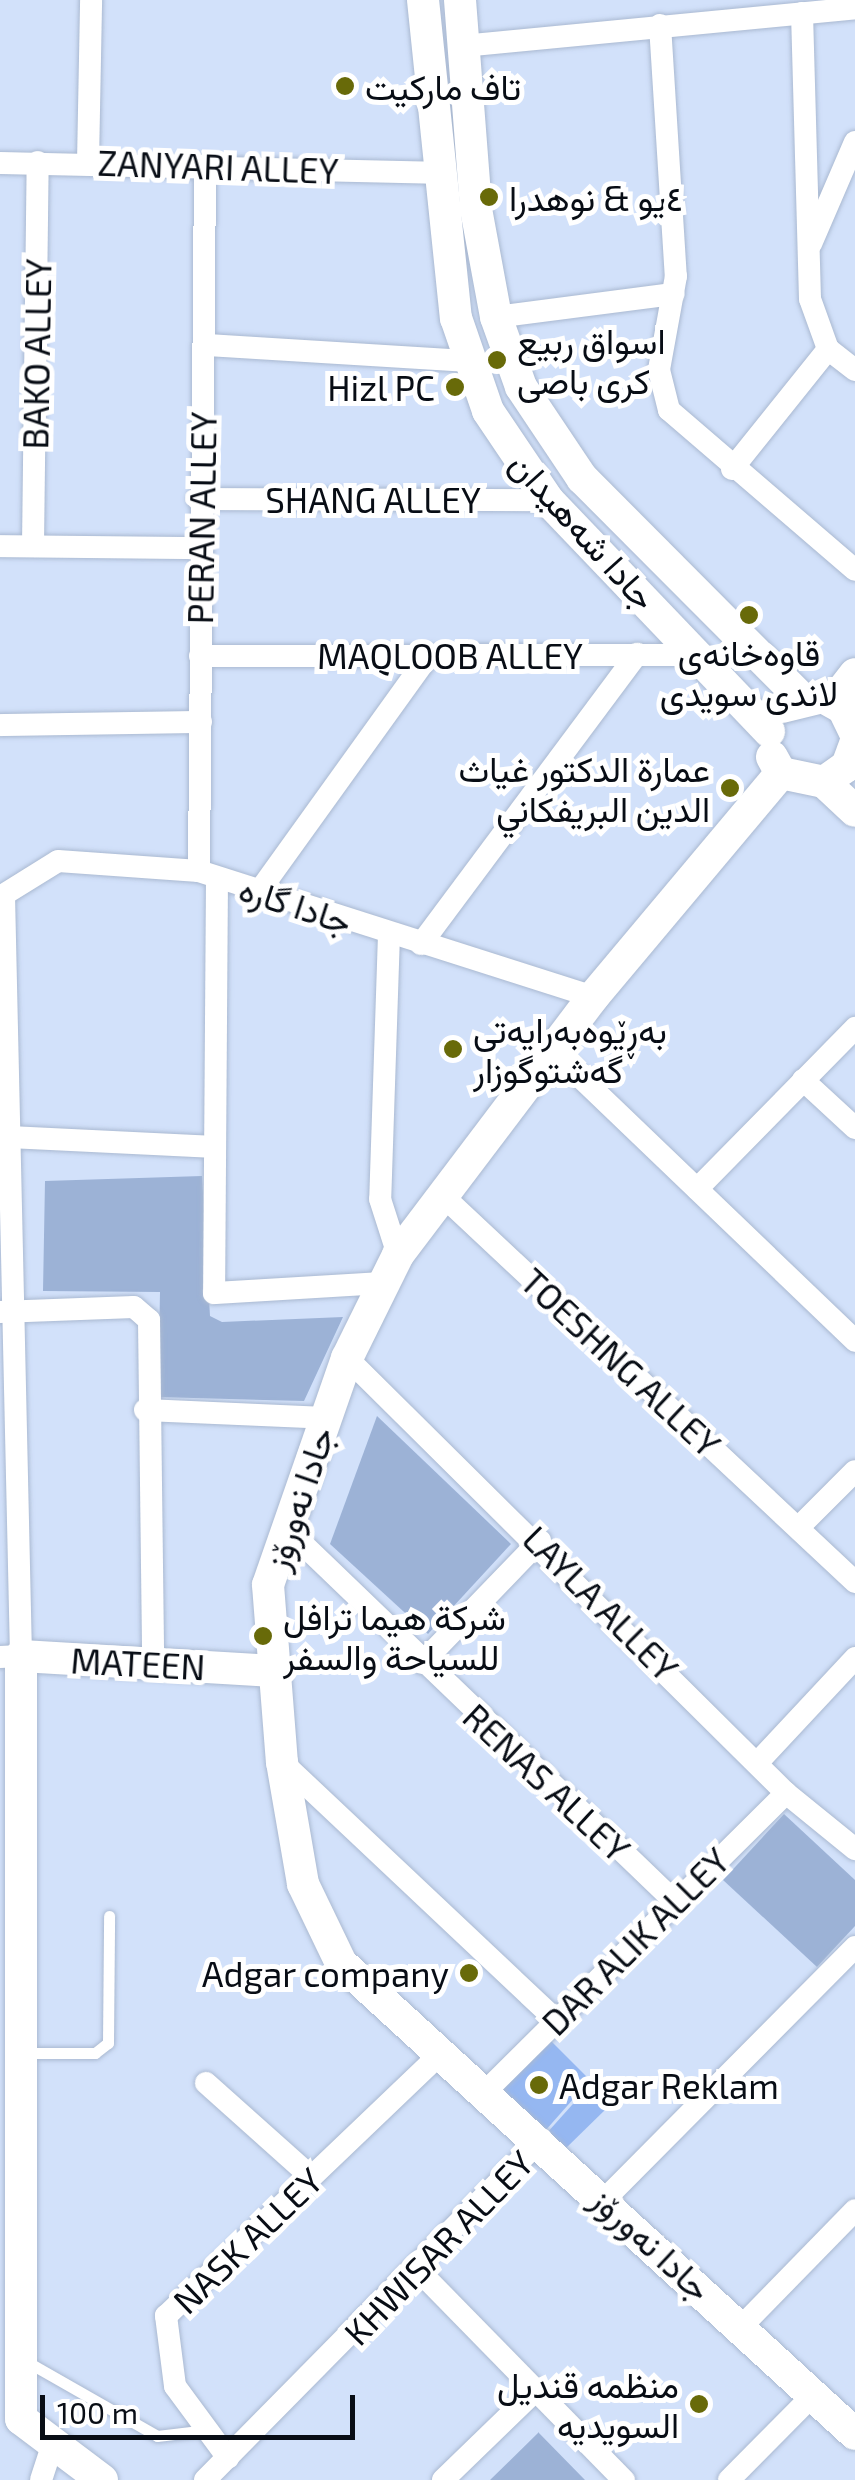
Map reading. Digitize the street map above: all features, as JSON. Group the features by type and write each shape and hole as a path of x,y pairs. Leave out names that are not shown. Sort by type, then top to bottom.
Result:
{"street":[{"path":"88,162 91,0"},
{"name":"جادا شەهیدان","path":"423,0 436,173 467,361 500,435 548,500 769,731"},
{"name":"جادا شەهیدان","path":"459,1 469,155 496,317 521,387 559,450 800,697"},
{"path":"463,46 660,25 721,10 802,12 855,8"},
{"path":"802,12 810,300 828,349 855,370"},
{"path":"660,25 674,294 659,370 668,410 732,469 855,570"},
{"path":"810,246 851,171 855,142"},
{"name":"BAKO ALLEY","path":"33,546 38,162"},
{"name":"ZANYARI ALLEY","path":"0,163 88,162 436,173"},
{"name":"PERAN ALLEY","path":"206,165 206,345 197,548 215,1147 214,1293 391,1269"},
{"path":"496,317 674,294"},
{"path":"206,345 467,361"},
{"path":"732,469 828,349"},
{"name":"SHANG ALLEY","path":"198,499 548,500"},
{"path":"0,546 197,548"},
{"path":"421,944 637,654"},
{"path":"258,893 429,655"},
{"name":"MAQLOOB ALLEY","path":"200,656 700,656"},
{"path":"834,702 855,674"},
{"path":"855,733 834,702 800,697 780,710 769,731 781,774 824,782 855,810"},
{"path":"0,724 202,722"},
{"path":"824,782 847,766 855,744"},
{"name":"جادا نەورۆز","path":"781,774 594,997 391,1269 346,1358 268,1584 282,1762 303,1884 341,1963 605,2198 855,2434"},
{"name":"جادا گارە","path":"2,896 58,860 208,874 594,997"},
{"path":"2,896 10,1137 6,1312 21,2053 10,2160 10,2325 20,2360 10,2418 53,2443 102,2480"},
{"path":"389,934 380,1198 391,1269"},
{"path":"697,1188 855,1028"},
{"path":"553,1050 855,1341"},
{"path":"802,1080 855,1128"},
{"path":"10,1137 215,1147"},
{"name":"TOESHNG ALLEY","path":"443,1196 855,1582"},
{"path":"6,1312 134,1307 150,1320 145,1410 153,1665"},
{"name":"LAYLA ALLEY","path":"346,1358 540,1541 786,1792 855,1850"},
{"path":"145,1410 326,1418"},
{"path":"800,1528 855,1472"},
{"name":"RENAS ALLEY","path":"285,1528 672,1900"},
{"path":"422,1663 540,1541"},
{"name":"MATEEN","path":"11,1656 275,1671"},
{"path":"759,1761 855,1658"},
{"path":"282,1762 556,2020"},
{"name":"DAR ALIK ALLEY","path":"486,2091 672,1900 786,1792"},
{"path":"605,2198 855,1946"},
{"name":"NASK ALLEY","path":"228,2458 175,2386 166,2316 442,2052"},
{"path":"206,2082 312,2177"},
{"name":"KHWISAR ALLEY","path":"205,2480 419,2270 541,2140"},
{"path":"741,2326 855,2210"},
{"path":"419,2270 624,2480"},
{"path":"446,2479 536,2390"},
{"path":"729,2480 813,2395"},
{"path":"40,2480 53,2443"}],"lane":[{"path":"21,2053 95,2053 108,2043 108,1916"},
{"path":"20,2360 42,2364 157,2436 208,2430"}],"shaded area":[{"path":"202,1176 210,1316 222,1322 343,1317 304,1401 158,1397 160,1292 43,1291 45,1181"},
{"path":"377,1416 511,1544 428,1634 330,1544"},
{"path":"784,1814 855,1880 855,1926 817,1967 723,1880"},
{"path":"538,2433 585,2480 490,2480"}],"building":[{"name":"Adgar Reklam","path":"543,2033 590,2080 545,2131 488,2089"},
{"path":"589,2086 608,2107 563,2151 546,2134"}],"place":[{"name":"تاف ماركيت","path":"345,86"},
{"name":"٤يو & نوهدرا","path":"489,197"},
{"name":"اسواق ربيع كرى باصى","path":"497,360"},
{"name":"Hizl PC","path":"455,387"},
{"name":"قاوەخانەی لاندی سویدی","path":"749,615"},
{"name":"عمارة الدكتور غياث الدين البريفكاني","path":"730,788"},
{"name":"بەڕێوەبەرایەتی گەشتوگوزار","path":"453,1049"},
{"name":"شركة هيما ترافل للسياحة والسفر","path":"263,1636"},
{"name":"Adgar company","path":"469,1973"},
{"name":"Adgar Reklam","path":"539,2085"},
{"name":"منظمه قنديل السويديه","path":"699,2404"}]}
